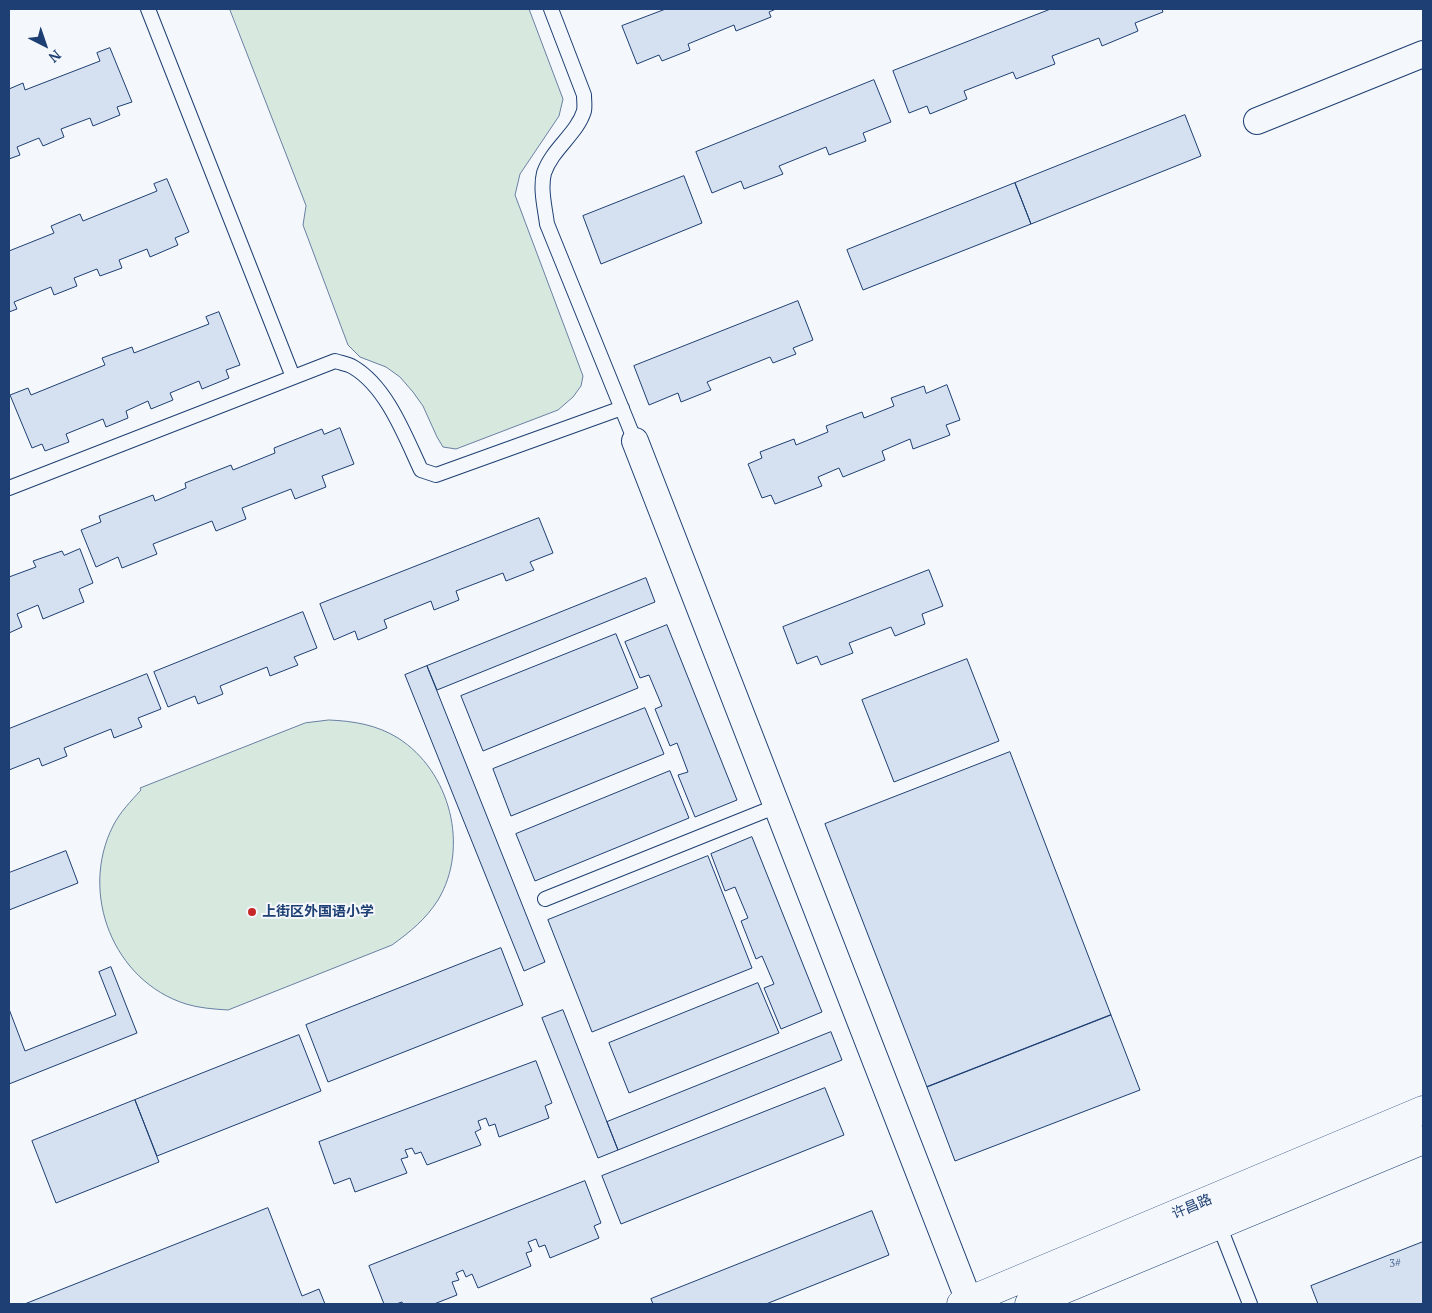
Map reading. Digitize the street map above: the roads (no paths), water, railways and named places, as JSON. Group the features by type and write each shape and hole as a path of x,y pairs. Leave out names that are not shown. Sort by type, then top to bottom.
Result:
{"street":[{"path":"1256,121 1423,54"},
{"path":"635,441 777,806 965,1303"},
{"name":"许昌路","path":"965,1303 1423,1110"},
{"name":"许昌路","path":"1030,1304 1423,1140"}],"lane":[{"path":"148,9 293,377"},
{"path":"551,9 584,95 584,110 578,123 558,149 544,173 542,191 547,224 635,441"},
{"path":"9,488 335,361 352,366 373,382 382,394 421,470 436,475 622,408"},
{"path":"545,899 777,806"},
{"path":"1219,1225 1250,1304"}],"place":[{"name":"上街区外国语小学","path":"252,912"}]}
